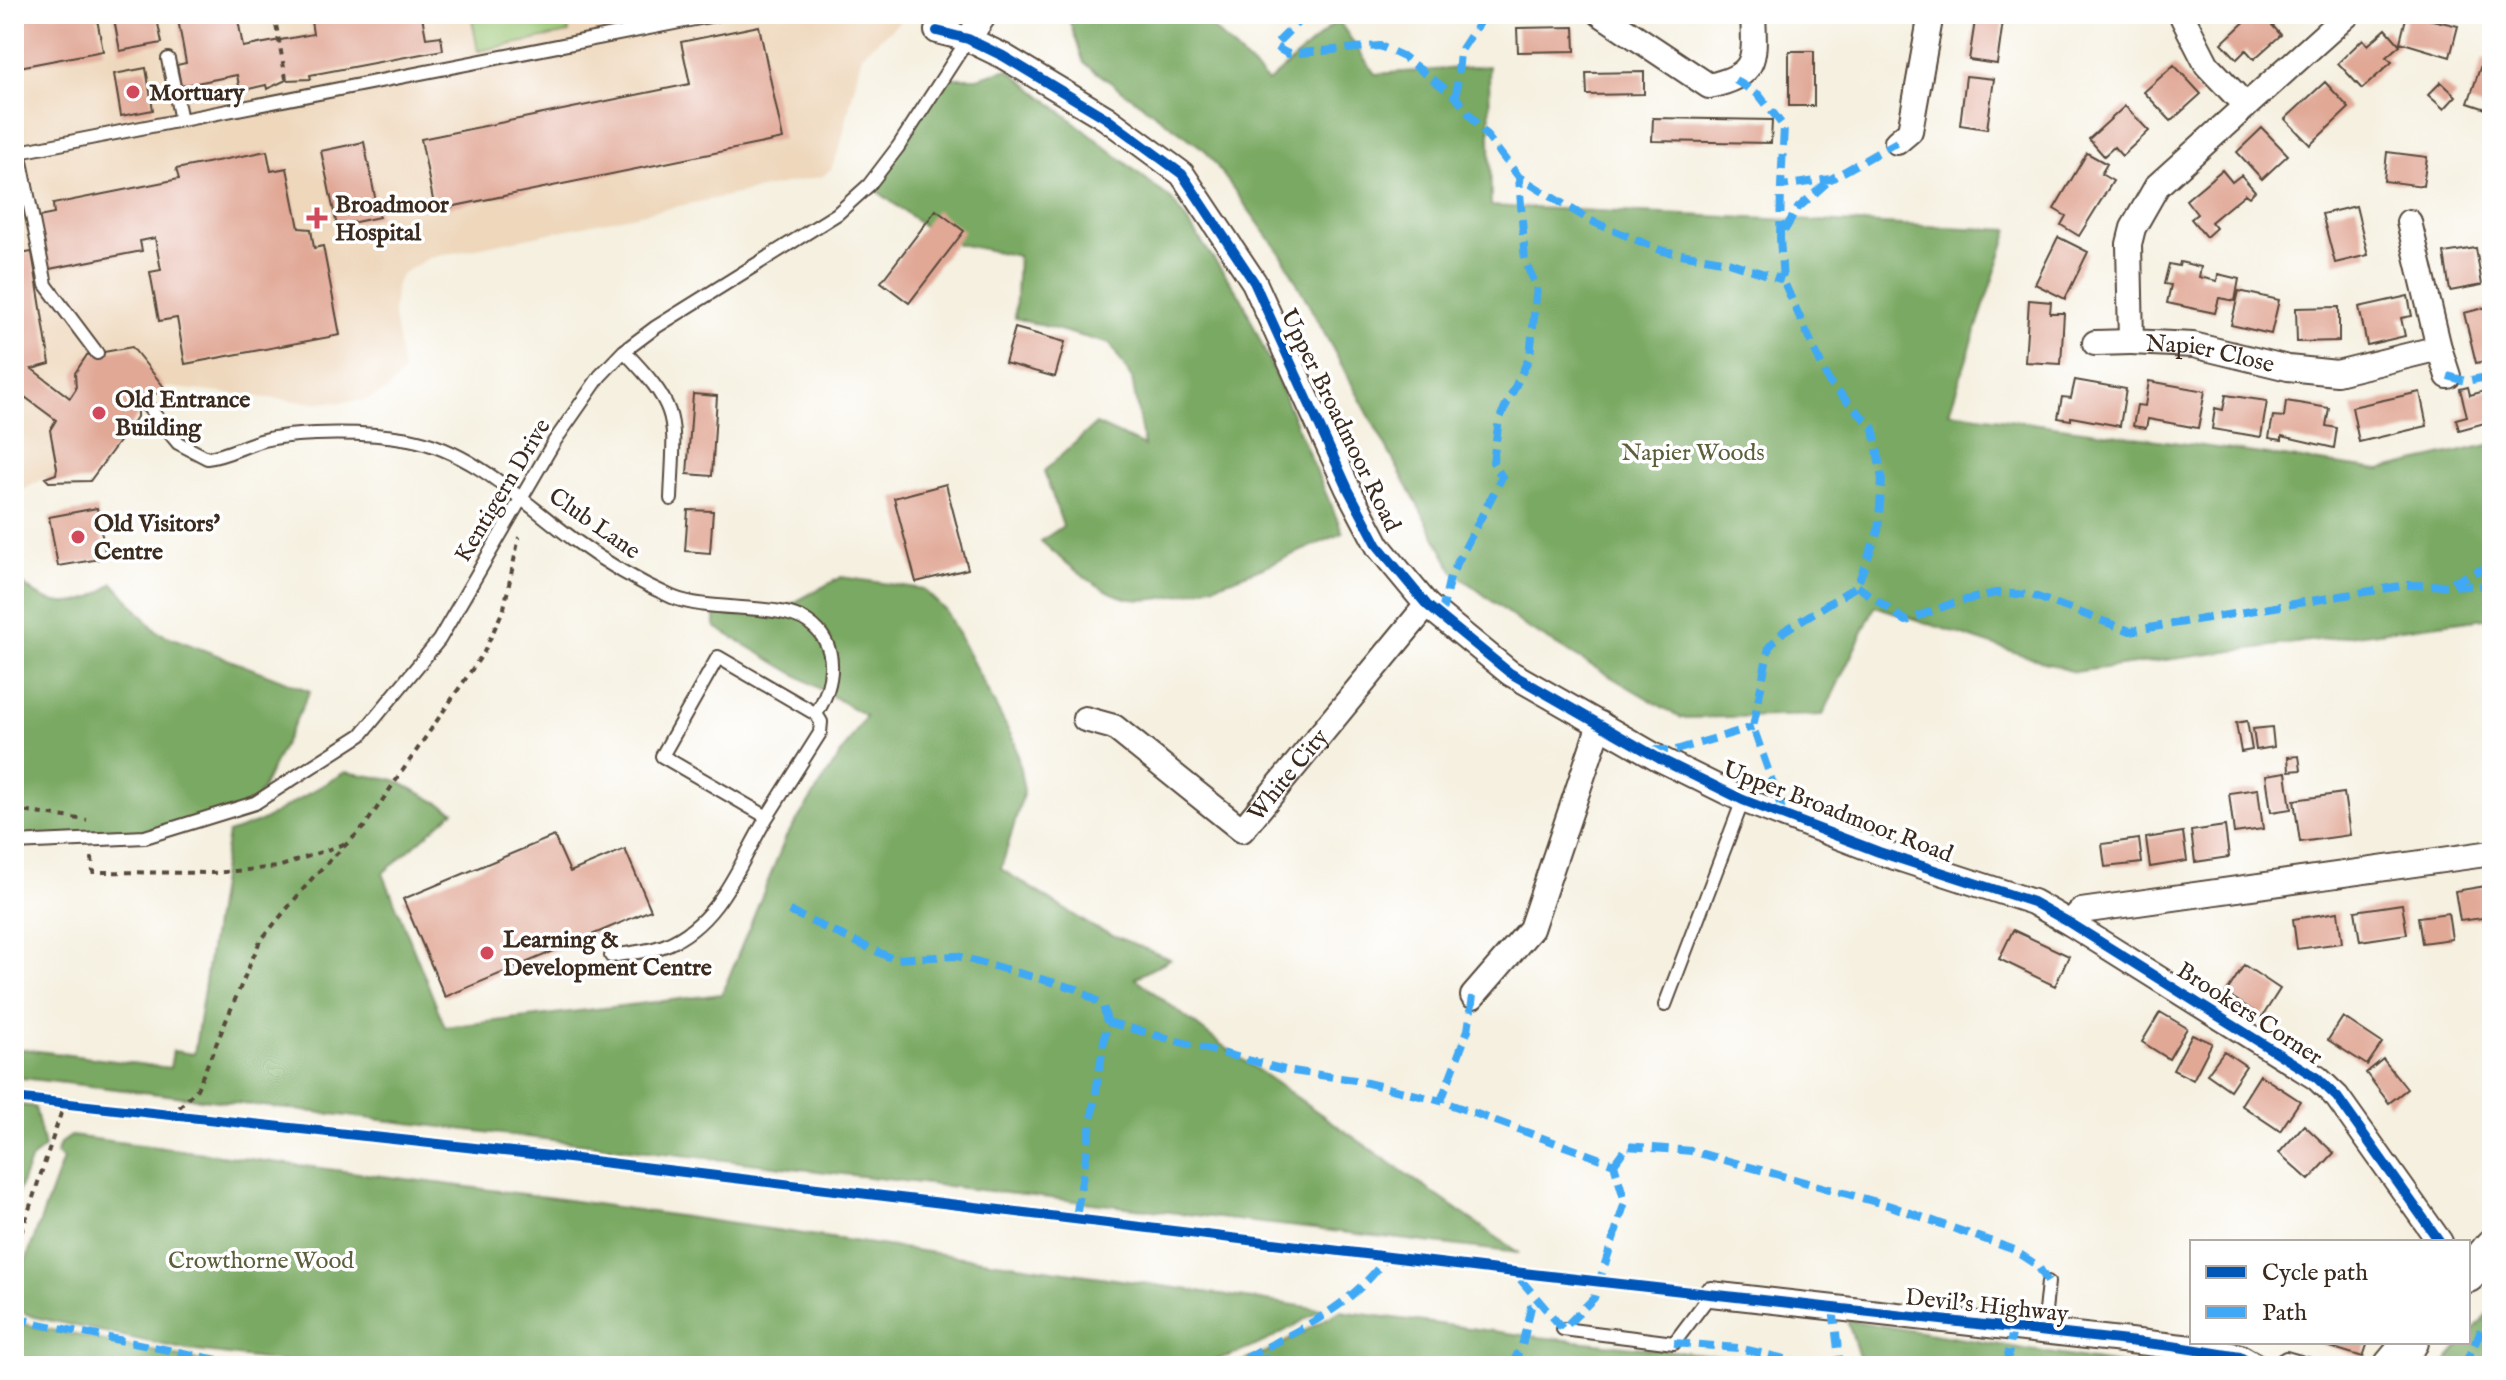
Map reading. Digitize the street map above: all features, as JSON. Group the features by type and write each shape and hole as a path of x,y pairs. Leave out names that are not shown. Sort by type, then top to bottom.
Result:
{"main road":[{"path":"2470,1273 2492,1246"}],"street":[{"path":"968,39 985,14"},
{"path":"1601,14 1709,86 1735,80 1747,73 1755,51 1753,14"},
{"path":"1897,142 1910,131 1931,14"},
{"name":"Napier Close","path":"2348,14 2157,186 2133,228 2129,269 2131,342 2193,345 2288,368 2337,373 2439,348"},
{"path":"2183,18 2207,65 2246,106"},
{"name":"Upper Broadmoor Road","path":"937,31 968,39 1106,118 1182,174 1254,282 1348,489 1378,546 1427,605 1510,673 1743,800 1879,852 2033,902 2070,923"},
{"path":"2409,222 2448,376"},
{"path":"2095,343 2131,342"},
{"name":"White City","path":"1085,719 1114,727 1242,830 1427,605"},
{"path":"1473,996 1531,929 1600,724"},
{"path":"2070,923 2081,911 2492,853"},
{"name":"Brookers Corner","path":"2070,923 2317,1078 2337,1097 2439,1240"},
{"name":"Devil's Highway","path":"1711,1294 2210,1350 2240,1357 2256,1366"}],"lane":[{"path":"97,353 46,285 19,177 19,152 720,14"},
{"name":"Kentigern Drive","path":"14,843 145,837 255,803 361,735 439,640 554,442 600,376 624,351 837,214 869,185 898,147 968,39"},
{"path":"168,59 181,120"},
{"path":"624,351 655,383 671,411 674,426 671,499"},
{"name":"Club Lane","path":"145,403 178,443 207,458 263,440 292,437 372,435 398,438 447,452 522,497 574,540 675,598 715,607 792,615 810,623 832,660 832,679 816,714 821,722 820,733 716,907 702,923 663,947 611,956"},
{"path":"767,817 662,756 718,657 816,714"},
{"path":"1665,1005 1743,800"},
{"path":"2043,1331 2048,1282"},
{"path":"1563,1329 1674,1343 1711,1294"},
{"path":"2273,1366 2286,1358 2314,1366"}],"path":[{"path":"274,14 289,98"},
{"path":"171,1116 197,1089 260,941 315,875 364,827 484,652 504,608 518,556 522,497"},
{"path":"14,810 91,820 93,872 165,874 278,867 348,842"},
{"path":"14,1255 64,1104"}],"shaded area":[{"name":"Broadmoor Hospital","path":"14,14 909,14 862,54 840,147 831,169 823,176 429,258 402,274 396,285 393,311 403,371 389,390 364,401 315,403 164,387 137,409 137,417 90,481 49,482 45,478 14,495"}],"green space":[{"path":"471,14 566,14 569,33 478,51"},
{"name":"Napier Woods","path":"1067,14 1198,14 1268,82 1338,20 1375,74 1489,66 1491,206 2009,230 1949,412 2380,470 2492,444 2492,617 2074,672 1875,606 1823,715 1681,718 1526,627 1454,572 1283,257 1205,150 1084,63"},
{"path":"1008,69 1172,200 1242,299 1343,533 1232,579 1171,597 1144,600 1122,597 1100,587 1041,541 1063,526 1044,471 1096,424 1144,446 1132,379 1110,344 1015,318 1018,256 944,241 869,185 942,78 977,78"},
{"path":"14,572 35,594 60,603 87,599 113,583 157,632 310,691 255,803 145,837 14,843"},
{"path":"841,577 923,589 946,611 1015,743 1024,791 1001,869 1093,927 1170,959 1135,978 1222,1045 1519,1253 14,1077 14,1048 170,1068 173,1051 194,1054 228,833 262,821 345,772 395,780 454,811 383,873 445,1027 722,994 786,837 866,716 715,627 715,607 775,613"},
{"path":"14,1104 35,1107 44,1147 30,1161 14,1203"},
{"name":"Crowthorne Wood","path":"71,1136 554,1198 1322,1309 1258,1345 1188,1366 319,1366 187,1350 34,1317 14,1309 14,1293 63,1159 56,1154 60,1144"},
{"path":"2492,1308 2492,1366 2445,1363 2461,1344 2470,1344 2470,1334"},
{"path":"1340,1311 1538,1337 1721,1356 1763,1366 1232,1366 1269,1351"},
{"path":"1847,1320 2129,1366 1862,1366"},
{"path":"14,1322 225,1366 14,1366"}],"building":[{"path":"14,14 96,14 103,51 14,68"},
{"path":"113,14 156,14 162,43 120,51"},
{"path":"177,14 237,14 243,47 313,34 310,14 419,14 426,38 441,36 443,50 310,75 311,79 286,80 267,89 266,85 240,91 237,75 181,86 177,65 186,63"},
{"path":"1976,14 2004,14 1997,64 1969,60"},
{"path":"2253,14 2262,14 2281,35 2254,59 2246,50 2237,59 2222,43"},
{"path":"2407,14 2458,26 2450,57 2400,42"},
{"path":"759,26 783,139 435,210 421,139 690,84 681,42"},
{"path":"1574,27 1575,51 1518,52 1517,28"},
{"path":"2386,29 2400,45 2386,57 2392,62 2362,89 2338,63 2363,39 2368,45"},
{"path":"1789,51 1814,51 1814,106 1789,106"},
{"path":"2489,55 2492,56 2492,111 2468,103 2483,59 2487,60"},
{"path":"2174,65 2201,94 2171,121 2144,92"},
{"name":"Mortuary","path":"146,68 153,110 121,116 114,74"},
{"path":"1644,72 1644,94 1587,95 1586,73"},
{"path":"1966,76 1994,79 1987,129 1960,125"},
{"path":"2325,82 2349,108 2310,145 2285,119"},
{"path":"2441,82 2456,96 2444,109 2428,95"},
{"path":"2125,106 2149,131 2122,156 2114,147 2104,156 2089,139"},
{"path":"1653,118 1772,120 1771,143 1652,141"},
{"path":"2262,128 2288,155 2262,179 2237,152"},
{"path":"364,142 379,217 337,226 321,151"},
{"path":"267,151 271,171 287,168 299,228 311,229 314,248 323,246 340,335 185,364 177,318 159,321 150,272 161,270 155,238 140,241 142,251 44,270 34,218 54,214 53,204 179,179 176,169"},
{"path":"2387,152 2427,157 2423,186 2384,181"},
{"path":"2087,153 2107,164 2101,174 2113,181 2079,236 2061,225 2066,216 2054,209"},
{"path":"2222,170 2232,182 2241,175 2255,191 2249,197 2245,194 2211,222 2216,228 2206,237 2191,219 2197,214 2186,200"},
{"path":"2356,206 2368,255 2335,263 2322,214"},
{"path":"936,210 964,231 909,303 881,282"},
{"path":"2058,237 2088,252 2065,299 2035,284"},
{"path":"2476,248 2482,285 2450,291 2444,253"},
{"name":"Old Entrance Building","path":"32,252 50,364 32,369 70,398 76,389 75,373 87,355 132,347 164,387 137,409 137,417 90,481 49,482 45,478 56,474 50,430 56,420 18,392 14,398 14,255"},
{"path":"2180,262 2201,267 2199,277 2217,281 2218,274 2239,279 2235,301 2219,298 2215,313 2167,303 2171,285 2164,284 2169,264 2179,266"},
{"path":"2239,291 2279,300 2271,334 2231,325"},
{"path":"2408,296 2412,316 2401,318 2405,336 2367,345 2359,307"},
{"path":"2029,300 2051,302 2050,313 2064,313 2061,364 2025,362"},
{"path":"2492,306 2492,360 2476,363 2464,313"},
{"path":"2339,307 2339,341 2297,342 2296,308"},
{"path":"1015,328 1065,342 1055,377 1005,363"},
{"path":"2075,380 2126,389 2120,426 2071,417 2071,420 2058,418 2062,397 2071,398"},
{"path":"2149,381 2205,391 2198,428 2148,419 2146,428 2133,426 2137,405 2145,406"},
{"path":"2468,387 2470,395 2492,389 2492,421 2459,430 2456,419 2467,416 2460,389"},
{"path":"2420,392 2427,426 2359,442 2352,407"},
{"path":"693,394 717,396 712,476 687,474"},
{"path":"2226,395 2267,401 2261,437 2212,429 2215,408 2223,410"},
{"path":"2286,401 2329,408 2326,426 2337,428 2334,448 2282,436 2282,440 2269,438 2273,416 2284,417"},
{"path":"946,484 968,569 916,582 894,498"},
{"name":"Old Visitors' Centre","path":"97,508 106,558 58,566 49,517"},
{"path":"688,510 713,511 710,553 685,551"},
{"path":"2247,721 2252,750 2241,752 2236,723"},
{"path":"2272,727 2274,747 2256,750 2253,729"},
{"path":"2299,756 2301,770 2289,771 2288,757"},
{"path":"2286,772 2291,809 2271,812 2266,775"},
{"path":"2258,789 2263,829 2234,833 2229,793"},
{"path":"2344,793 2350,835 2300,842 2294,800"},
{"path":"2225,826 2229,857 2195,862 2191,831"},
{"path":"2183,832 2187,861 2150,867 2146,838"},
{"name":"Learning & Development Centre","path":"554,836 570,872 625,849 651,910 445,997 403,899"},
{"path":"2139,839 2142,863 2105,867 2102,844"},
{"path":"2486,886 2491,917 2460,921 2455,891"},
{"path":"2402,904 2407,934 2360,941 2355,911"},
{"path":"2338,912 2342,943 2297,949 2293,919"},
{"path":"2448,913 2452,939 2422,943 2418,917"},
{"path":"2013,930 2069,956 2055,986 1999,959"},
{"path":"2244,965 2280,989 2262,1017 2226,993"},
{"path":"2160,1012 2187,1028 2169,1059 2142,1042"},
{"path":"2343,1017 2382,1043 2367,1065 2328,1040"},
{"path":"2192,1034 2212,1043 2193,1080 2173,1070"},
{"path":"2224,1051 2246,1066 2230,1090 2207,1074"},
{"path":"2383,1059 2407,1089 2389,1103 2366,1073"},
{"path":"2260,1075 2300,1101 2280,1131 2241,1105"},
{"path":"2304,1125 2334,1153 2309,1180 2279,1153"},
{"path":"2321,1344 2367,1344 2363,1357"}],"marked path":[{"path":"1306,14 1274,46 1288,54 1380,46 1402,56 1456,97 1519,177 1591,221 1663,251 1728,262 1783,280"},
{"path":"1456,97 1460,52 1485,14"},
{"path":"1735,80 1759,95 1784,127 1781,186 1831,179 1897,142"},
{"path":"1441,616 1450,577 1502,477 1493,462 1499,420 1530,356 1537,287 1525,262 1519,177"},
{"path":"1784,815 1753,727 1769,647 1784,631 1857,586 1878,531 1882,480 1874,429 1829,382 1783,280 1780,238 1798,208 1831,179"},
{"path":"1780,238 1781,186"},
{"path":"2448,376 2466,381 2492,376"},
{"path":"2452,582 2492,565"},
{"path":"1857,586 1906,621 1953,603 1996,593 2032,595 2130,631 2407,585 2492,586"},
{"path":"1652,750 1676,750 1753,727"},
{"path":"789,911 893,959 957,956 1077,989 1103,1005 1107,1022 1076,1218"},
{"path":"1473,996 1468,1030 1441,1101 1614,1164 1625,1202 1594,1298 1563,1329 1514,1272"},
{"path":"1107,1022 1285,1070 1355,1080 1441,1101"},
{"path":"1614,1164 1627,1146 1692,1151 1891,1206 2012,1249 2038,1266 2048,1282"},
{"path":"1246,1358 1341,1303 1374,1274 1387,1256"},
{"path":"1511,1366 1522,1346 1531,1307 1541,1303"},
{"path":"1833,1308 1840,1366"},
{"path":"2464,1366 2492,1308"},
{"path":"14,1316 39,1324 223,1361 275,1366"},
{"path":"2006,1366 2013,1329"},
{"path":"1674,1343 1739,1348 1815,1366"},
{"path":"1206,1366 1271,1358 1300,1366"}],"cycle path":[{"path":"937,31 968,39 1003,56 1106,118 1182,174 1254,282 1348,489 1378,546 1427,605 1510,673 1660,759 1743,800 1879,852 2033,902 2070,923 2317,1078 2337,1097 2439,1240"},
{"path":"14,1098 568,1158 1514,1272 2172,1346 2240,1357 2256,1366"}],"place":[{"name":"Mortuary","path":"133,92"},
{"name":"Broadmoor Hospital","path":"317,218"},
{"name":"Old Entrance Building","path":"99,413"},
{"name":"Old Visitors' Centre","path":"78,537"},
{"name":"Learning & Development Centre","path":"487,953"}]}
